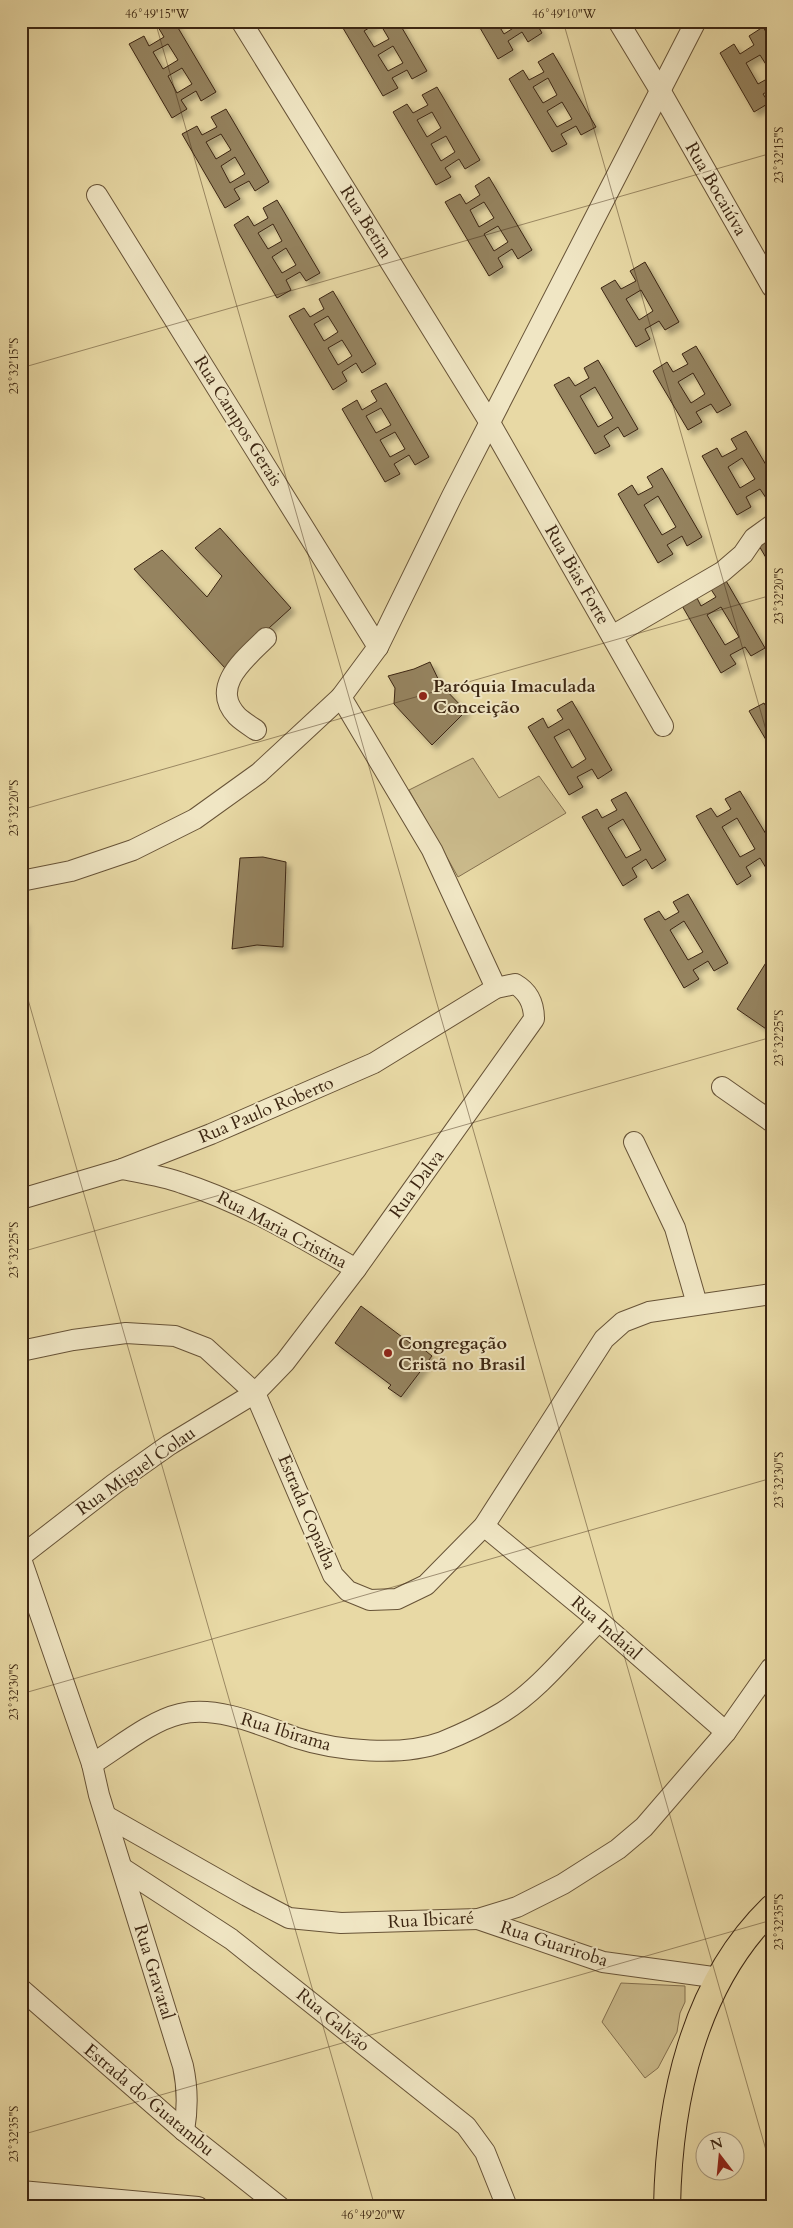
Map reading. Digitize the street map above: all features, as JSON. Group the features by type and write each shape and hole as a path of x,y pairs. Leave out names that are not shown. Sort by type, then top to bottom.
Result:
{"main road":[{"path":"667,2207 675,2103 698,2023 732,1954 758,1921 772,1908"}],"street":[{"name":"Rua Betim","path":"241,21 490,423"},
{"name":"Rua Bocaiúva","path":"618,21 661,92 772,287"},
{"path":"21,881 71,872 133,850 195,819 259,773 341,697 378,647 490,423 696,21"},
{"name":"Rua Campos Gerais","path":"97,195 378,647"},
{"name":"Rua Bias Forte","path":"490,423 663,726"},
{"path":"612,636 722,572 743,554 754,538 772,525"},
{"path":"256,730 236,716 228,699 228,686 230,676 266,638"},
{"path":"341,697 432,850 496,988"},
{"name":"Rua Dalva","path":"255,1393 285,1362 356,1269 534,1020 534,1006 522,987 515,984 496,988"},
{"name":"Rua Paulo Roberto","path":"21,1199 122,1169 211,1134 374,1063 496,988"},
{"path":"722,1087 772,1122"},
{"path":"634,1142 675,1228 697,1304"},
{"name":"Rua Maria Cristina","path":"122,1169 180,1182 217,1195 269,1219 356,1269"},
{"name":"Estrada Copaíba","path":"21,1351 126,1332 175,1336 206,1348 255,1393 333,1575 348,1591 370,1600 397,1599 426,1586 484,1526 604,1339 624,1322 649,1312 772,1294"},
{"name":"Rua Miguel Colau","path":"21,1558 114,1484 169,1446 255,1393"},
{"name":"Rua Indaial","path":"484,1526 599,1621 726,1732"},
{"name":"Rua Gravatal","path":"21,1558 92,1764 99,1795 183,2066 188,2089 188,2106 184,2131"},
{"name":"Rua Ibirama","path":"92,1764 158,1723 181,1713 212,1712 239,1718 314,1743 347,1750 400,1750 441,1742 504,1712 533,1688 599,1621"},
{"name":"Rua Ibicaré","path":"106,1816 289,1918 341,1923 478,1919 516,1907 563,1884 618,1849 644,1827 726,1732 771,1668"},
{"name":"Rua Galvão","path":"122,1868 231,1939 466,2126 485,2152 507,2207"},
{"name":"Rua Guariroba","path":"478,1919 603,1962 720,1978"},
{"name":"Estrada do Guatambu","path":"21,1990 184,2131 280,2207"},
{"path":"21,2191 198,2207"}],"shaded area":[{"path":"473,758 499,798 539,776 566,813 458,877 409,790"},
{"path":"621,1983 685,1986 685,2002 680,2013 677,2032 658,2068 645,2078 602,2022"}],"building":[{"path":"169,21 174,21 216,92 201,101 196,91 181,100 187,109 172,118 129,44 144,36 149,46 164,37 158,27","holes":["168,44 178,60 163,69 153,52","182,68 192,84 177,93 168,76"]},
{"path":"343,21 359,21 361,24 365,21 398,21 427,71 412,79 407,70 392,78 398,88 383,96 340,23","holes":["379,22 389,39 374,47 364,31","393,46 403,63 388,71 378,55"]},
{"path":"476,21 496,21 504,34 518,25 515,21 535,21 542,33 528,42 522,32 508,41 513,50 498,59"},
{"path":"763,27 772,42 772,74 760,55 746,63 758,84 772,76 772,89 763,94 769,103 754,112 720,53 734,44 740,54 754,45 749,36"},
{"path":"553,53 596,127 581,135 576,126 561,134 567,144 552,152 509,79 523,70 529,80 544,72 538,62","holes":["548,78 557,95 543,103 533,87","562,102 572,119 557,127 547,111"]},
{"path":"437,87 480,160 465,169 459,159 445,168 451,177 436,185 393,112 407,104 413,113 428,105 422,95","holes":["432,112 441,128 427,137 417,120","446,136 455,152 441,161 431,144"]},
{"path":"226,109 269,182 255,191 249,181 234,189 240,199 225,208 182,134 197,126 202,135 217,127 211,117","holes":["221,134 231,150 216,159 206,142","235,157 245,174 230,183 221,166"]},
{"path":"489,177 532,250 518,259 512,249 498,258 503,267 489,276 445,202 460,194 466,204 480,195 475,186","holes":["484,202 494,218 479,227 470,210","498,226 508,242 494,251 484,234"]},
{"path":"277,200 320,273 306,281 300,272 286,280 291,290 277,298 234,225 248,216 254,226 268,218 263,208","holes":["273,224 282,241 268,249 258,233","286,248 296,265 282,273 272,257"]},
{"path":"645,262 679,322 665,330 659,321 645,329 650,339 636,347 601,288 615,280 621,289 636,281 630,271","holes":["641,290 653,311 639,320 626,299"]},
{"path":"333,291 376,364 362,373 356,363 342,372 347,381 333,390 289,316 304,308 310,317 324,309 319,299","holes":["328,316 338,332 324,341 314,324","342,340 352,356 338,365 328,348"]},
{"path":"696,346 731,405 717,413 711,404 696,412 702,422 688,430 653,371 667,362 673,372 688,364 682,354","holes":["693,373 705,394 691,403 678,382"]},
{"path":"598,360 638,429 624,437 618,427 604,436 610,446 595,454 554,385 569,377 575,386 589,378 584,368","holes":["595,387 613,418 598,427 580,396"]},
{"path":"386,383 429,457 415,465 409,455 394,464 400,474 385,482 342,409 357,400 362,410 377,401 371,391","holes":["381,408 391,425 376,433 366,416","395,432 405,449 390,457 380,440"]},
{"path":"746,431 772,475 772,495 766,498 760,489 746,497 751,507 737,515 702,456 717,448 722,457 737,449 731,439","holes":["742,458 755,479 740,488 728,467"]},
{"path":"662,468 702,537 687,546 682,536 667,545 673,554 658,563 618,494 632,485 638,495 653,487 647,477","holes":["658,496 676,527 662,535 644,505"]},
{"path":"220,528 291,608 225,668 134,569 162,550 207,597 222,576 195,548"},
{"path":"772,535 772,568 755,539"},
{"path":"725,579 765,648 751,656 745,647 730,655 736,664 721,673 681,604 696,596 701,606 716,597 710,588","holes":["721,607 739,637 725,645 707,615"]},
{"name":"Paróquia Imaculada Conceição","path":"430,662 441,685 466,711 432,745 394,704 395,688 388,676 414,669"},
{"path":"572,701 612,770 598,779 592,769 577,777 583,787 569,795 528,727 543,718 548,728 563,719 557,710","holes":["569,729 586,759 572,768 554,737"]},
{"path":"764,703 769,712 772,711 772,750 749,711"},
{"path":"740,791 772,844 772,864 766,868 760,858 746,867 751,876 737,885 696,816 711,808 717,817 731,809 725,799","holes":["737,818 755,849 740,857 722,827"]},
{"path":"626,792 666,860 652,869 646,859 632,868 637,877 623,886 582,817 597,809 602,818 617,810 611,800","holes":["623,819 641,850 626,858 608,828"]},
{"path":"263,857 286,862 283,947 257,945 232,949 240,858"},
{"path":"688,894 728,963 714,971 708,961 693,970 699,979 684,988 644,919 659,911 665,920 679,912 673,902","holes":["684,921 703,952 688,960 670,930"]},
{"path":"21,921 24,921 21,1003"},
{"path":"772,953 772,1033 737,1009"},
{"name":"Congregação Cristã no Brasil","path":"361,1306 418,1349 421,1347 432,1356 401,1397 388,1388 391,1385 335,1343"}],"place":[{"name":"Paróquia Imaculada Conceição","path":"423,696"},
{"name":"Congregação Cristã no Brasil","path":"388,1353"}]}
